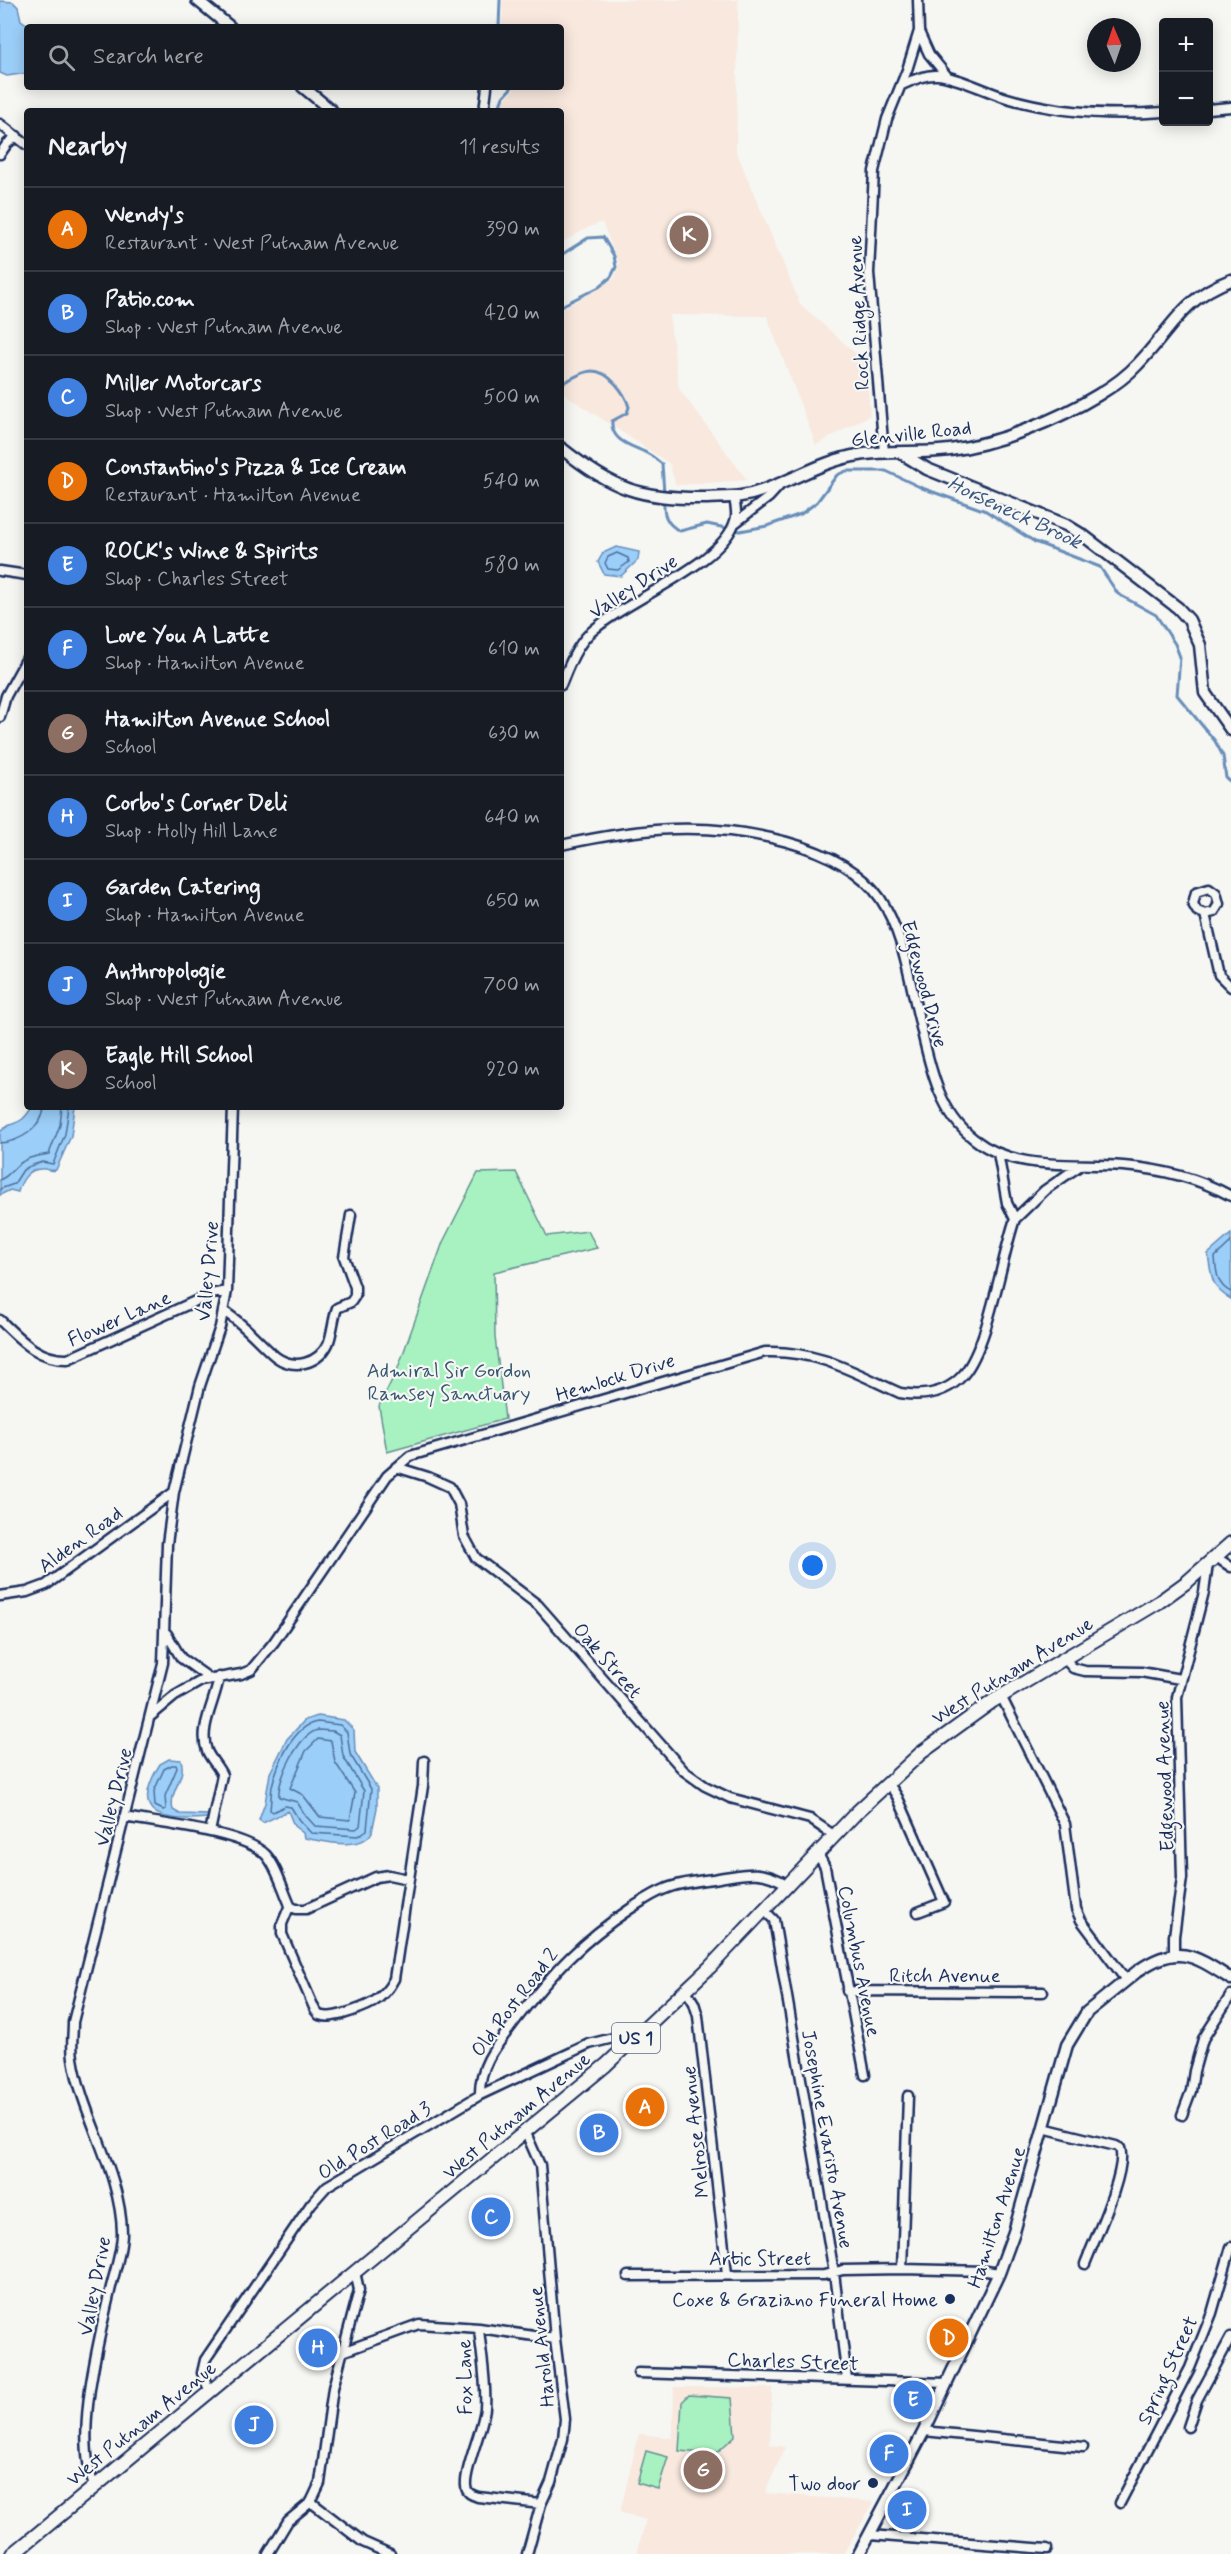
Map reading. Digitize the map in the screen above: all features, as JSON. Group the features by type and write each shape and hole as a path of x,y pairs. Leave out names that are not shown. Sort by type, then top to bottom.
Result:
{"main road":[{"path":"197,0 226,24"},
{"path":"307,90 328,108"},
{"name":"Glenville Road","path":"564,450 616,485 632,492 670,498 734,498 782,483 842,458 884,453 950,450 977,445 1016,432 1097,396 1138,364 1166,328 1188,305 1205,293 1231,280"},
{"path":"901,453 927,469 1066,525 1084,536 1178,608 1189,620 1200,645 1205,693 1231,730"},
{"name":"West Putnam Avenue","path":"13,2554 526,2133 626,2047 686,1990 888,1782 928,1748 1001,1696 1159,1602 1231,1543"},
{"path":"1174,1954 1192,1956 1231,1979"},
{"name":"Hamilton Avenue","path":"859,2554 924,2431 999,2273 1014,2232 1060,2065 1074,2031 1087,2012 1126,1980 1147,1964 1174,1954"}],"street":[{"name":"Rock Ridge Avenue","path":"884,453 870,283 870,230 874,171 886,119 902,86 919,32 918,0"},
{"path":"919,32 930,54 948,76"},
{"path":"902,86 912,80 934,74 948,76 1010,99 1078,112 1159,112"},
{"path":"484,108 487,90"},
{"path":"1213,109 1231,107"},
{"path":"0,124 24,142"},
{"path":"0,154 17,136"},
{"name":"Valley Drive","path":"564,678 588,635 620,611 700,562 732,528 782,483"},
{"path":"732,528 734,498"},
{"path":"0,572 24,575"},
{"path":"0,717 6,696 24,663"},
{"name":"Edgewood Drive","path":"564,844 623,833 698,829 741,834 798,846 817,851 847,865 880,899 895,928 928,1057 946,1107 962,1129 978,1143 998,1153 1024,1161 1120,1166 1171,1174 1196,1180 1231,1196"},
{"path":"1204,914 1219,975 1231,987"},
{"name":"Valley Drive","path":"95,2488 89,2474 86,2454 86,2420 96,2357 122,2235 116,2195 75,2064 73,2022 163,1663 167,1545 174,1492 200,1386 220,1327 226,1291 233,1110"},
{"path":"998,1153 1007,1203 1015,1219"},
{"name":"Hemlock Drive","path":"150,1716 175,1696 209,1678 240,1674 251,1670 258,1663 387,1476 410,1456 765,1352 793,1353 827,1359 900,1393 925,1396 951,1386 963,1375 978,1348 1015,1219 1045,1190 1081,1165"},
{"path":"223,1311 235,1318 277,1358 300,1364 316,1359 329,1343 331,1323 337,1308 351,1302 355,1296 355,1287 344,1257 351,1215"},
{"name":"Flower Lane","path":"0,1320 21,1343 51,1357 68,1359 211,1294 226,1291"},
{"name":"Oak Street","path":"396,1467 429,1477 450,1487 459,1504 464,1536 476,1558 538,1605 684,1771 705,1786 730,1798 810,1819 835,1836"},
{"name":"Alden Road","path":"0,1596 27,1592 46,1585 174,1492"},
{"path":"1212,1560 1231,1568"},
{"name":"Edgewood Avenue","path":"1174,1954 1174,1936 1182,1878 1176,1721 1180,1679 1212,1560"},
{"path":"165,1630 172,1647 181,1658 209,1678"},
{"path":"1064,1658 1073,1668 1085,1671 1142,1672 1180,1679"},
{"path":"210,1832 222,1775 207,1751 205,1728 217,1692 219,1677"},
{"path":"1001,1696 1065,1824 1069,1842 1072,1887 1078,1914 1126,1980"},
{"path":"290,1906 282,1924 282,1934 319,2015 330,2017 371,2005 388,1990 394,1979 423,1786 424,1761"},
{"path":"888,1782 898,1798 944,1902 918,1912"},
{"path":"124,1817 210,1832 256,1847 266,1856 290,1906 296,1909 306,1909 376,1877 389,1875 408,1879"},
{"name":"Columbus Avenue","path":"818,1854 825,1867 865,2075"},
{"name":"Old Post Road 2","path":"480,2096 481,2074 490,2055 550,1976 579,1946 620,1916 655,1893 711,1879 763,1873 774,1876 788,1885"},
{"name":"Josephine Evaristo Avenue","path":"764,1910 774,1920 834,2273 847,2379"},
{"name":"Melrose Avenue","path":"686,1990 694,2002 698,2016 727,2274"},
{"name":"Ritch Avenue","path":"848,1992 1043,1992"},
{"path":"1182,2115 1191,2091 1203,2039 1231,1995"},
{"name":"Old Post Road 3","path":"210,2392 202,2373 205,2360 319,2194 340,2177 480,2096 599,2040 613,2038 626,2047"},
{"path":"902,2269 908,2096"},
{"path":"1043,2128 1116,2146 1120,2148 1123,2156 1118,2177 1085,2264"},
{"name":"Harold Avenue","path":"526,2133 540,2165 555,2339 566,2419 551,2482 541,2504 527,2554"},
{"name":"Spring Street","path":"1120,2503 1190,2368 1212,2313 1231,2247"},
{"name":"Artic Street","path":"628,2276 834,2273 843,2270 902,2269 999,2273"},
{"path":"268,2554 288,2521 311,2502 320,2483 328,2421 342,2352 359,2290 355,2272"},
{"path":"342,2352 419,2324 479,2328 555,2339"},
{"name":"Fox Lane","path":"479,2328 485,2407 477,2444 465,2480 466,2488 470,2494 478,2498 541,2504"},
{"path":"1188,2427 1197,2400 1231,2337"},
{"name":"Charles Street","path":"638,2373 947,2383"},
{"path":"924,2431 1083,2447"},
{"path":"311,2502 363,2542 390,2554"},
{"path":"870,2535 1047,2549"}],"shaded area":[{"path":"503,0 738,0 736,151 800,304 866,363 870,415 816,445 767,316 669,315 679,389 747,480 676,485 669,463 564,394 564,308 615,278 619,263 602,222 564,241 564,108 501,108 502,103 513,90 564,90 564,24 502,24"},
{"path":"674,2387 772,2388 770,2445 785,2447 765,2493 874,2502 843,2554 637,2554 646,2520 620,2512 639,2434 673,2438"}],"green space":[{"name":"Admiral Sir Gordon Ramsey Sanctuary","path":"516,1172 547,1236 588,1231 597,1248 494,1272 495,1337 505,1419 387,1452 379,1406 398,1368 443,1242 478,1173"},
{"path":"689,2395 732,2398 735,2436 715,2454 679,2451 682,2402"},
{"path":"646,2451 668,2457 658,2489 637,2483"}],"water":[{"path":"0,1 13,2 18,7 21,20 27,24 24,24 24,73 7,76 0,73"},
{"path":"616,547 639,552 638,560 621,576 604,574 598,562 603,553"},
{"path":"30,1110 75,1110 71,1136 56,1170 32,1171 23,1180 18,1192 10,1190 0,1195 0,1132 20,1121"},
{"path":"1231,1234 1231,1299 1219,1291 1216,1286 1211,1274 1208,1254"},
{"path":"318,1716 344,1720 354,1730 355,1752 377,1788 377,1808 372,1832 360,1842 341,1844 304,1838 303,1833 294,1826 288,1811 263,1823 259,1820 265,1803 270,1773 287,1739 305,1720"},
{"path":"169,1759 181,1760 182,1767 173,1797 173,1810 180,1814 209,1815 208,1818 177,1819 155,1812 149,1805 148,1795 151,1781 160,1764"}],"waterway":[{"name":"Horseneck Brook","path":"499,24 500,0"},
{"name":"Horseneck Brook","path":"499,108 503,97 509,90"},
{"name":"Horseneck Brook","path":"564,253 588,238 603,237 614,256 616,267 611,277 599,287 564,304"},
{"name":"Horseneck Brook","path":"564,382 584,372 592,371 604,375 615,384 624,395 629,407 627,413 612,421 612,428 619,439 652,456 662,464 664,493"},
{"name":"Horseneck Brook","path":"664,500 666,518 680,531 707,524 740,531 767,526 801,514 817,502 837,475 846,471 886,471 922,488 986,511 1035,542 1100,567 1118,594 1156,615 1175,644 1180,657 1177,695 1215,741 1223,756 1226,778 1231,782"}],"place":[{"name":"Eagle Hill School","path":"689,235"},
{"name":"Wendy's","path":"645,2107"},
{"name":"Patio.com","path":"599,2133"},
{"name":"Miller Motorcars","path":"491,2217"},
{"name":"Coxe & Graziano Funeral Home","path":"950,2299"},
{"name":"Constantino's Pizza & Ice Cream","path":"949,2338"},
{"name":"Corbo's Corner Deli","path":"318,2348"},
{"name":"ROCK's Wine & Spirits","path":"913,2400"},
{"name":"Anthropologie","path":"254,2425"},
{"name":"Love You A Latte","path":"889,2454"},
{"name":"Hamilton Avenue School","path":"703,2470"},
{"name":"Two door","path":"873,2483"},
{"name":"Garden Catering","path":"907,2510"}]}
